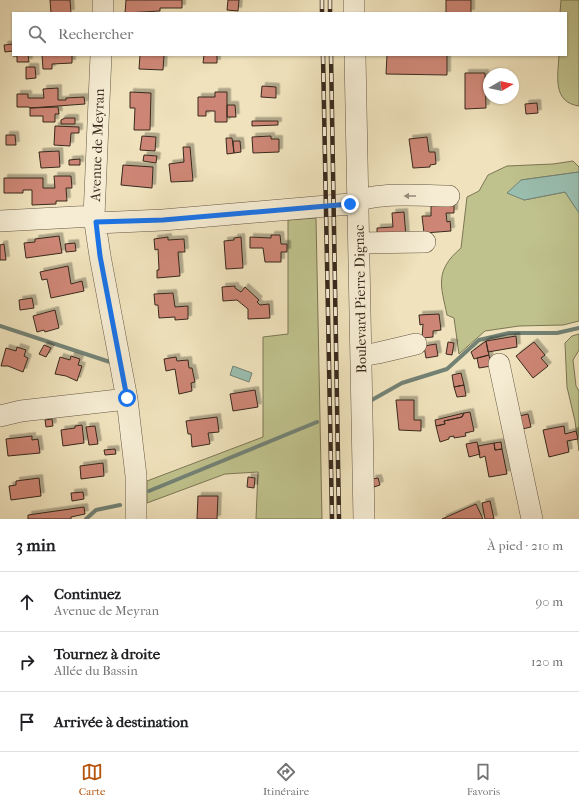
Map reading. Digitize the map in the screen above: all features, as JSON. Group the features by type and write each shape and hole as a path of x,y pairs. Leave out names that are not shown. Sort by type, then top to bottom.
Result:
{"street":[{"path":"103,0 103,12"},
{"path":"354,0 354,12"},
{"name":"Avenue de Meyran","path":"101,56 95,219 101,264 127,398 136,476 136,519"},
{"name":"Boulevard Pierre Dignac","path":"355,56 364,519"},
{"path":"0,221 95,219 170,220 350,204 358,200 392,196 449,196"},
{"path":"359,243 425,242"},
{"path":"361,356 378,354 416,344"},
{"path":"499,364 532,519"},
{"path":"0,416 21,411 127,398"},
{"path":"525,443 542,519"}],"green space":[{"path":"561,0 579,0 579,106 570,104 564,99 558,87 559,56 567,56 567,12 560,12"},
{"path":"573,161 579,167 579,172 521,180 524,200 565,192 579,212 579,321 563,325 519,326 485,331 459,354 454,318 447,315 443,296 442,279 443,272 447,264 452,256 461,248 467,197 479,191 488,175 507,166 553,164"},
{"path":"316,218 322,519 256,519 258,472 225,474 147,503 147,481 263,437 263,337 288,334 288,220"},
{"path":"579,334 579,350 573,360 576,386 579,391 579,451 575,421 567,387 565,343 572,336"}],"shaded area":[{"path":"579,172 579,213 565,192 524,200 507,193 521,180"},
{"path":"233,366 252,373 249,382 230,375"}],"building":[{"path":"50,0 70,0 71,12 51,12"},
{"path":"126,0 182,0 182,8 160,8 160,11 125,12"},
{"path":"228,0 239,0 238,11 227,10"},
{"path":"446,0 471,0 471,12 446,12"},
{"path":"12,44 12,51 5,52 4,45"},
{"path":"17,56 28,56 29,62 17,62"},
{"path":"42,56 72,56 72,63 52,64 52,69 43,69"},
{"path":"140,56 164,56 163,70 139,69"},
{"path":"204,56 217,56 217,63 203,63"},
{"path":"387,56 447,56 447,75 386,74"},
{"path":"26,67 35,67 36,78 26,79"},
{"path":"465,73 483,73 483,104 486,104 486,108 465,109"},
{"path":"262,86 276,87 276,98 261,97"},
{"path":"58,88 58,100 84,97 85,104 30,108 17,107 17,94 28,94 28,98 44,98 43,89"},
{"path":"130,92 151,93 150,130 134,130 135,108 130,108"},
{"path":"215,92 227,92 227,122 215,122 215,111 206,111 206,116 198,116 198,97 215,97"},
{"path":"537,103 538,113 526,114 525,104"},
{"path":"227,105 235,105 236,117 227,117"},
{"path":"58,107 59,114 55,114 55,122 43,122 43,116 30,116 30,108"},
{"path":"65,118 75,118 75,124 61,124 61,120"},
{"path":"252,121 278,121 278,125 252,126"},
{"path":"55,126 79,127 79,133 71,133 70,146 54,145"},
{"path":"6,135 15,135 16,145 6,145"},
{"path":"142,136 156,137 155,151 140,150"},
{"path":"271,136 271,139 279,139 279,152 253,153 252,137"},
{"path":"427,137 429,152 435,152 436,164 430,165 430,167 413,168 409,139"},
{"path":"226,138 232,138 234,153 227,154"},
{"path":"233,141 240,141 241,152 234,153"},
{"path":"183,147 190,147 193,181 171,182 169,164 184,162"},
{"path":"59,151 60,167 41,168 39,152"},
{"path":"144,155 157,156 156,163 143,161"},
{"path":"80,159 80,165 69,165 69,160"},
{"path":"123,165 153,167 152,188 121,185"},
{"path":"54,176 71,176 72,188 66,188 67,201 56,201 56,204 32,205 32,190 23,190 23,193 4,193 4,178 43,178 43,188 55,188"},
{"path":"454,205 454,213 446,213 447,222 450,221 451,231 424,233 422,216 431,216 431,206"},
{"path":"404,212 406,237 377,239 377,228 393,227 392,213"},
{"path":"271,235 280,235 281,244 287,244 287,252 281,252 281,262 265,262 263,248 250,248 250,237 271,238"},
{"path":"59,236 62,253 26,258 24,243 35,242 35,239"},
{"path":"168,237 168,240 184,239 185,252 178,252 180,276 157,278 157,270 159,270 158,249 155,250 154,239"},
{"path":"241,237 243,268 226,269 224,241 234,240 234,238"},
{"path":"75,243 76,251 66,252 65,244"},
{"path":"4,244 6,260 0,260 0,245"},
{"path":"68,266 71,284 82,281 84,291 51,298 47,279 42,280 40,272"},
{"path":"235,286 235,288 241,292 245,287 259,300 257,302 260,305 269,304 270,318 248,319 248,309 237,300 223,301 222,287"},
{"path":"173,293 175,307 188,306 188,319 175,320 175,317 159,318 158,305 155,305 154,294"},
{"path":"32,298 34,308 20,310 19,300"},
{"path":"55,310 59,328 45,332 44,330 37,332 33,316"},
{"path":"439,314 441,330 433,331 433,337 422,338 423,324 420,325 419,315"},
{"path":"516,336 517,347 488,352 486,341"},
{"path":"486,341 489,355 474,359 471,352"},
{"path":"448,342 454,343 452,355 446,354"},
{"path":"534,342 545,355 541,358 548,366 533,378 516,356"},
{"path":"436,344 438,356 426,358 424,346"},
{"path":"44,345 51,348 46,357 39,354"},
{"path":"17,347 26,350 24,356 28,358 23,372 8,366 1,366 6,348 16,351"},
{"path":"489,355 491,366 479,368 477,358"},
{"path":"71,356 80,359 78,365 82,366 77,381 66,376 55,374 60,357 70,360"},
{"path":"176,357 177,361 188,360 189,368 192,368 195,382 191,383 192,391 179,394 175,369 166,371 164,359"},
{"path":"461,373 464,385 454,387 452,375"},
{"path":"464,385 466,396 457,397 454,387"},
{"path":"255,390 258,407 233,411 230,394"},
{"path":"396,400 414,400 414,420 421,420 421,431 399,430"},
{"path":"470,412 474,431 465,433 466,436 454,438 454,436 449,437 449,439 440,442 436,426 445,424 444,421 462,417 464,413"},
{"path":"464,413 462,417 444,421 445,424 436,426 435,420"},
{"path":"528,414 531,427 518,430 515,417"},
{"path":"217,417 219,432 208,433 210,444 192,447 191,434 188,434 186,421"},
{"path":"52,419 53,426 46,427 45,420"},
{"path":"82,425 84,443 63,446 61,430 75,428 75,426"},
{"path":"95,426 98,444 89,445 86,427"},
{"path":"564,426 565,434 576,431 578,439 567,441 569,452 549,457 543,430"},
{"path":"32,436 32,440 38,439 40,453 8,456 6,439"},
{"path":"477,442 480,454 469,457 466,444"},
{"path":"501,442 502,449 495,450 494,443"},
{"path":"494,443 495,450 502,449 507,474 489,477 485,456 480,458 478,446"},
{"path":"115,449 116,454 105,455 104,450"},
{"path":"103,463 104,476 81,479 80,466"},
{"path":"248,477 255,478 254,488 247,487"},
{"path":"39,478 41,496 11,500 9,486 16,485 16,481"},
{"path":"378,478 380,485 374,487 372,479"},
{"path":"83,492 84,499 72,501 71,493"},
{"path":"198,496 218,496 217,519 197,519"},
{"path":"490,501 494,519 485,519 482,503"},
{"path":"476,504 483,519 442,519"},
{"path":"84,507 85,514 71,517 71,519 28,519 28,515"}],"waterway":[{"path":"0,326 110,362"},
{"path":"370,401 402,383 447,369 479,340 509,333 557,333 579,328"},
{"path":"149,491 317,422"},
{"path":"86,519 96,510 120,505"}],"railway":[{"path":"322,0 322,12"},
{"path":"330,0 330,12"},
{"path":"323,56 332,519"},
{"path":"331,56 339,519"}],"route":[{"path":"127,398 120,356 113,332 100,256 96,222 163,220 350,204"}]}
